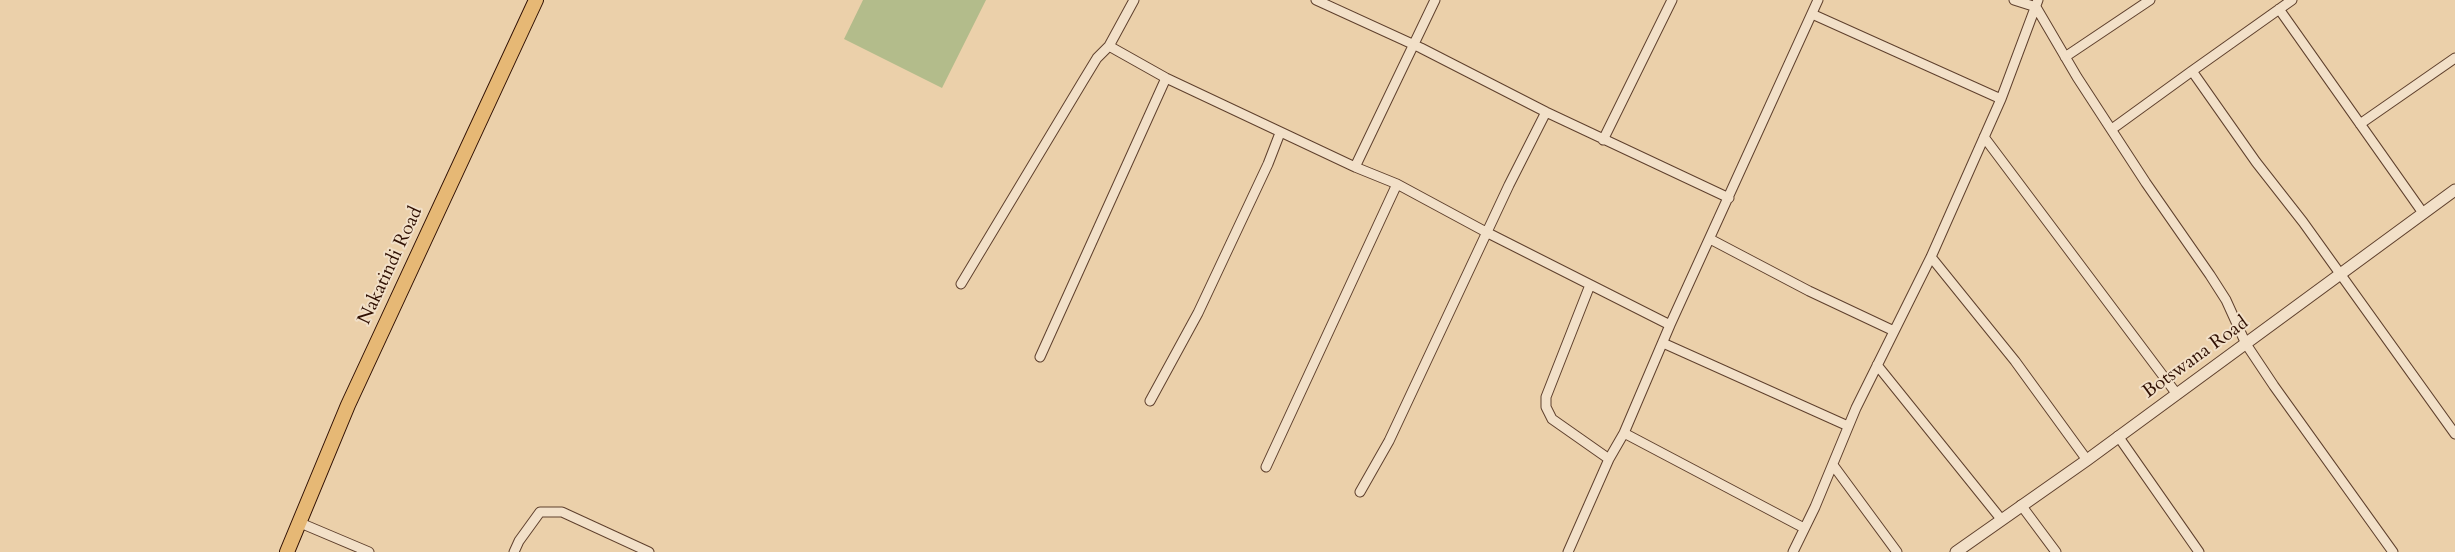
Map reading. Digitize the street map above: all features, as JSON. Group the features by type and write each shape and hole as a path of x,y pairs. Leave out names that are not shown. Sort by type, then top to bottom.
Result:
{"highway":[{"name":"Nakatindi Road","path":"287,552 298,522 381,330 536,0"}],"street":[{"path":"961,284 1082,81 1097,58 1109,46 1134,0"},
{"path":"1316,0 1413,45 1603,140 1729,198"},
{"path":"1355,167 1435,0"},
{"path":"1603,140 1672,0"},
{"path":"1568,552 1609,459 1624,433 1670,325 1818,0"},
{"path":"2014,0 2037,4"},
{"path":"2134,11 2136,0"},
{"path":"2065,57 2150,0"},
{"path":"2112,129 2292,0"},
{"path":"2037,4 2065,57 2215,284 2246,344 2393,552"},
{"path":"1793,552 1833,465 1848,426 1931,257 2001,99 2037,4"},
{"path":"2279,9 2423,213"},
{"path":"1812,14 2001,99"},
{"path":"1109,46 1166,78 1280,133 1397,184 1486,232 1670,325"},
{"path":"2360,124 2455,58"},
{"path":"2192,71 2256,162 2304,222 2455,434"},
{"path":"1040,358 1166,78"},
{"path":"1360,492 1389,441 1486,232 1546,112"},
{"path":"1150,401 1159,389 1198,313 1268,164 1280,133"},
{"path":"1984,137 2176,393"},
{"path":"1266,467 1397,184"},
{"name":"Botswana Road","path":"1956,552 2087,460 2423,213 2453,196"},
{"path":"1710,239 1809,291 1894,331"},
{"path":"1931,257 2015,361 2087,460"},
{"path":"1590,284 1546,397 1546,407 1552,418 1609,459"},
{"path":"1663,344 1848,426"},
{"path":"1877,365 2000,520"},
{"path":"1624,433 1804,528"},
{"path":"2118,436 2199,552"},
{"path":"1833,465 1897,552"},
{"path":"2021,505 2056,552"},
{"path":"514,552 519,541 540,512 562,512 649,552"},
{"path":"298,522 369,552"}],"green space":[{"path":"863,0 986,0 942,88 844,39"}]}
